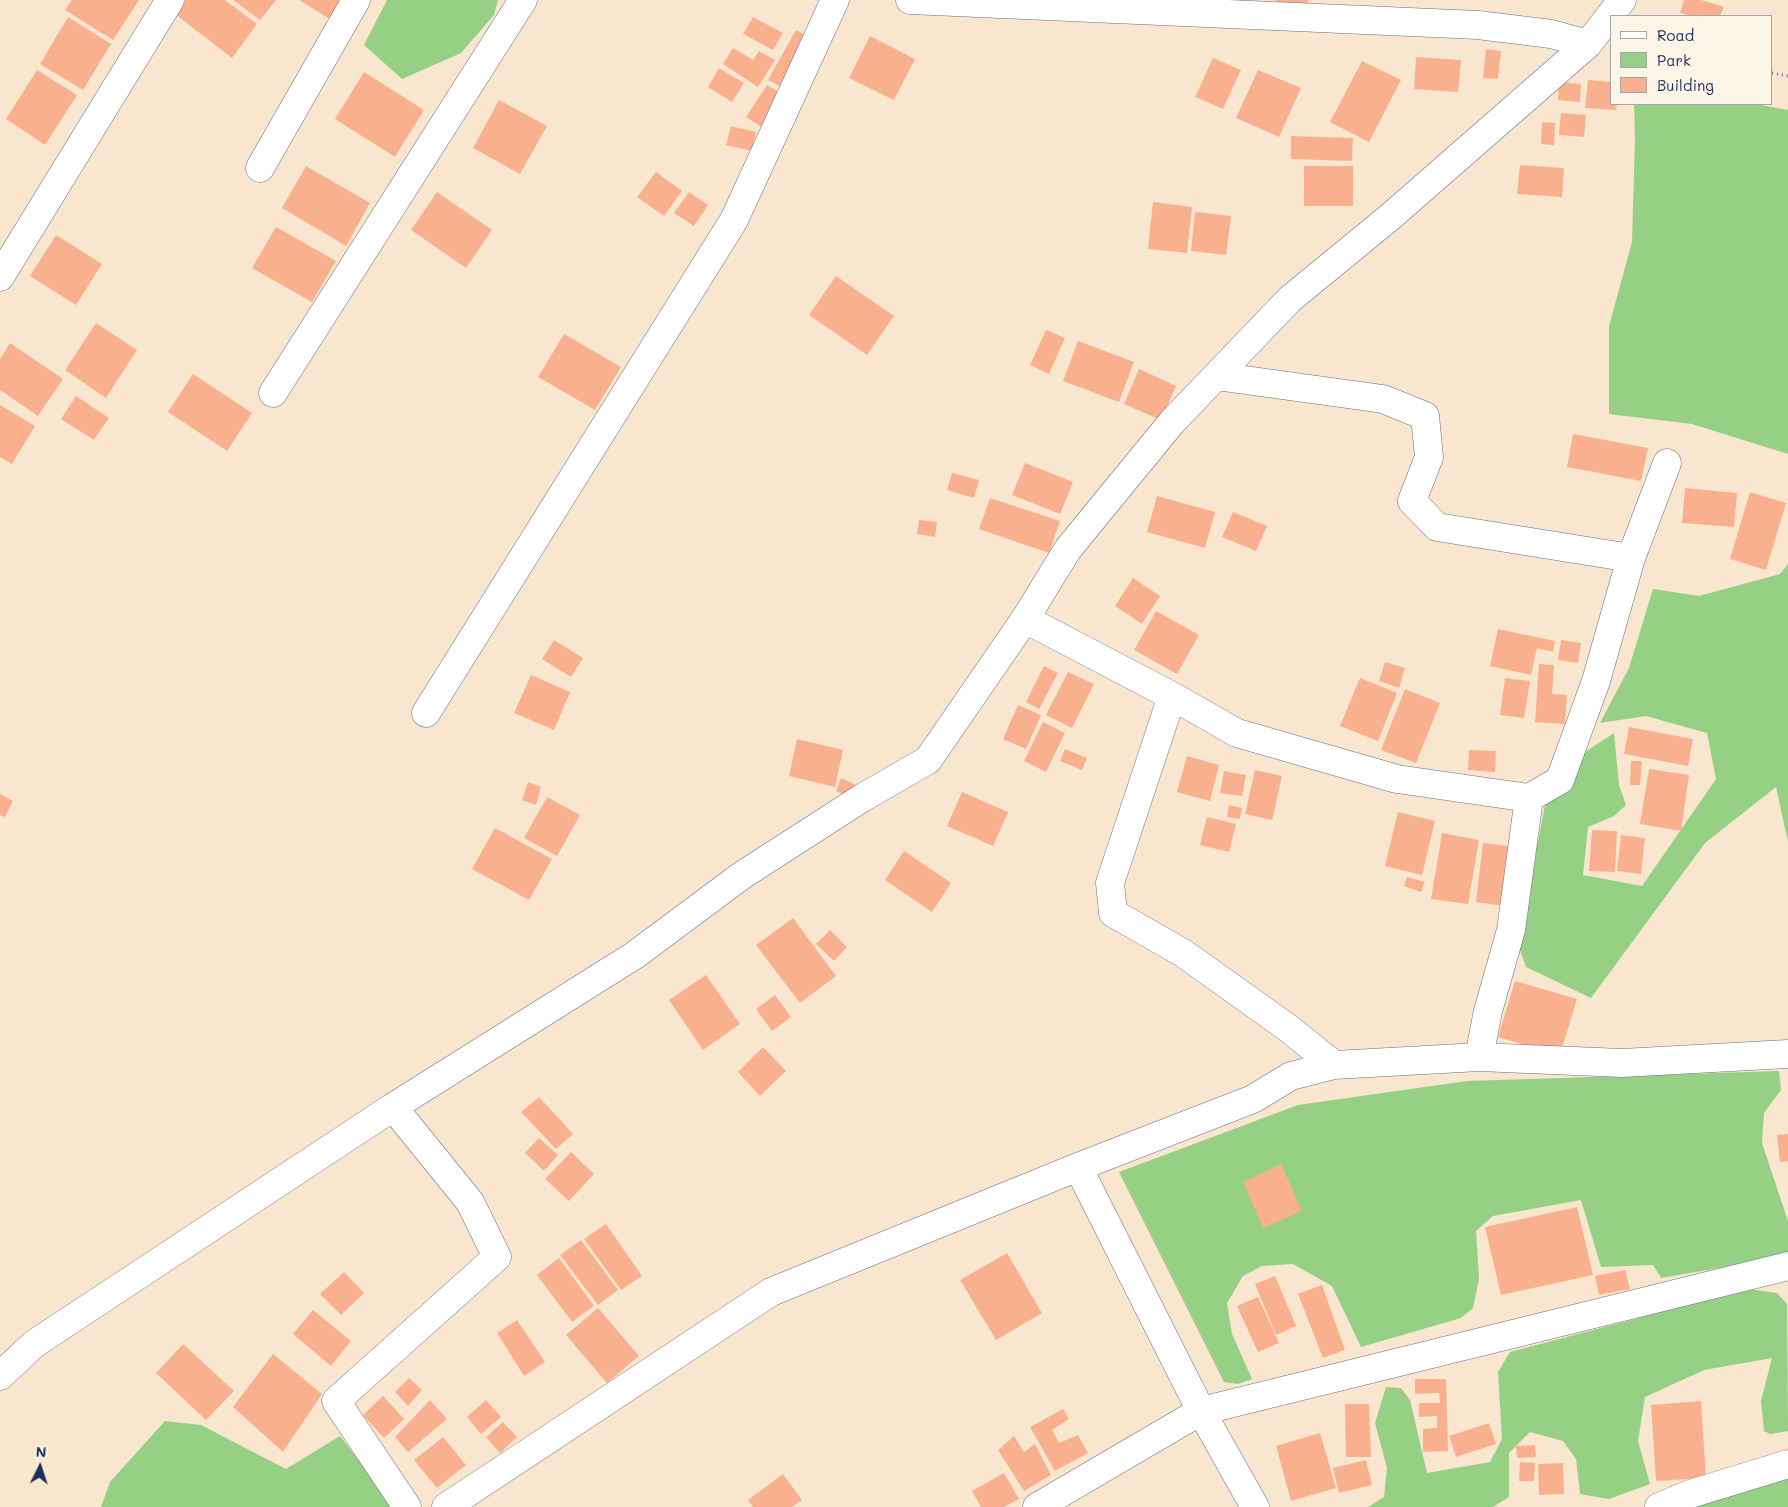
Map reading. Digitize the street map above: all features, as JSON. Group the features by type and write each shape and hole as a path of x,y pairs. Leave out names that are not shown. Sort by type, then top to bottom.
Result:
{"street":[{"path":"0,278 170,0"},
{"path":"260,168 356,0"},
{"path":"273,393 523,0"},
{"path":"426,713 734,220 835,0"},
{"path":"910,0 1478,25 1551,34 1588,44"},
{"path":"1610,15 1622,0"},
{"path":"0,1376 34,1344 393,1107 635,955 742,876 862,798 928,760 1025,619 1068,549 1172,422 1290,299 1390,218 1588,44 1610,16"},
{"path":"1216,376 1383,399 1425,416 1429,457 1412,501 1437,527 1631,558"},
{"path":"1025,619 1172,696 1237,733 1397,779 1529,798 1560,780 1596,681 1631,558 1667,463"},
{"path":"1172,696 1110,883 1113,913 1183,953 1288,1028 1334,1065"},
{"path":"1479,1057 1488,1012 1511,930 1529,798"},
{"path":"446,1507 771,1292 1078,1167 1253,1099 1291,1076 1334,1065 1479,1057 1622,1063 1788,1054"},
{"path":"393,1107 470,1202 497,1257 336,1401 407,1507"},
{"path":"1078,1167 1201,1411 1255,1507"},
{"path":"1038,1507 1201,1411 1788,1266"},
{"path":"1660,1507 1690,1494 1788,1464"}],"path":[{"path":"1773,73 1788,76"}],"green space":[{"path":"387,0 498,0 494,15 461,53 402,79 364,45"},
{"path":"1634,105 1760,105 1788,110 1788,454 1692,424 1609,414 1609,326 1632,242"},
{"path":"1788,564 1788,842 1776,787 1705,843 1591,998 1526,967 1518,944 1546,800 1582,754 1614,733 1619,785 1626,805 1614,816 1588,827 1583,875 1642,886 1716,779 1707,733 1646,716 1600,723 1629,668 1653,589 1699,596 1780,574"},
{"path":"1779,1071 1781,1090 1764,1113 1762,1143 1788,1221 1788,1256 1661,1278 1653,1265 1601,1267 1581,1200 1493,1216 1476,1231 1479,1279 1473,1308 1461,1318 1361,1347 1332,1286 1293,1264 1262,1266 1243,1276 1227,1303 1232,1334 1252,1379 1238,1384 1224,1382 1119,1172 1298,1105 1467,1081"},
{"path":"1748,1289 1777,1293 1787,1304 1788,1431 1770,1434 1764,1431 1761,1401 1772,1358 1704,1370 1645,1397 1638,1441 1650,1484 1609,1499 1580,1494 1576,1459 1563,1441 1530,1432 1509,1453 1509,1497 1493,1507 1368,1507 1384,1497 1387,1468 1375,1423 1386,1387 1401,1388 1410,1400 1427,1473 1490,1462 1502,1439 1498,1372 1510,1352"},
{"path":"165,1421 201,1425 286,1469 340,1436 394,1507 101,1507 110,1482"},
{"path":"1788,1475 1788,1507 1694,1507"}],"building":[{"path":"72,0 139,0 113,40 65,10"},
{"path":"186,0 225,0 257,24 232,58 175,14"},
{"path":"233,0 276,0 260,20"},
{"path":"299,0 346,0 333,21"},
{"path":"1275,0 1309,0 1298,16"},
{"path":"1684,0 1701,0 1724,7 1720,15 1687,15 1680,13"},
{"path":"68,17 111,44 83,90 40,64"},
{"path":"753,17 783,33 773,50 743,34"},
{"path":"796,30 815,40 787,90 768,80"},
{"path":"870,36 915,59 894,100 849,78"},
{"path":"733,48 753,60 759,51 775,60 758,87 723,64"},
{"path":"1486,49 1501,51 1498,79 1483,78"},
{"path":"1416,57 1461,60 1458,92 1414,89"},
{"path":"1213,58 1241,70 1223,109 1195,97"},
{"path":"1362,61 1401,80 1369,142 1330,122"},
{"path":"719,68 744,83 732,102 708,87"},
{"path":"37,70 77,95 45,145 6,119"},
{"path":"1258,70 1301,88 1279,137 1236,118"},
{"path":"364,72 424,110 395,157 335,119"},
{"path":"1588,80 1610,82 1610,105 1617,105 1616,110 1585,108"},
{"path":"1559,82 1581,84 1580,102 1558,100"},
{"path":"767,85 788,98 768,131 746,117"},
{"path":"499,100 547,126 520,174 473,148"},
{"path":"1561,113 1586,115 1584,137 1559,135"},
{"path":"1542,122 1555,123 1554,145 1541,144"},
{"path":"731,126 756,132 752,151 726,145"},
{"path":"1291,136 1353,138 1352,161 1291,159"},
{"path":"1520,165 1564,168 1562,197 1517,194"},
{"path":"306,166 370,203 346,246 282,208"},
{"path":"1304,166 1353,166 1353,206 1304,206"},
{"path":"656,172 682,191 664,216 637,197"},
{"path":"437,192 492,230 466,268 411,230"},
{"path":"689,192 708,205 694,226 674,213"},
{"path":"1153,202 1192,207 1187,253 1148,249"},
{"path":"1195,212 1231,216 1226,255 1191,251"},
{"path":"276,227 336,261 312,302 252,268"},
{"path":"56,235 102,264 76,305 30,276"},
{"path":"836,276 894,316 867,355 809,315"},
{"path":"96,323 137,350 106,398 65,370"},
{"path":"1046,330 1065,338 1049,374 1030,365"},
{"path":"564,334 621,367 595,410 538,377"},
{"path":"1078,341 1134,362 1119,402 1063,381"},
{"path":"10,343 63,379 38,416 0,390 0,359"},
{"path":"1139,369 1176,386 1161,420 1124,404"},
{"path":"193,374 252,413 227,451 168,412"},
{"path":"76,396 109,418 94,440 61,419"},
{"path":"0,405 35,426 12,464 0,457"},
{"path":"1573,434 1648,448 1641,481 1567,467"},
{"path":"1025,463 1073,482 1060,514 1012,495"},
{"path":"952,473 979,480 974,498 947,490"},
{"path":"1685,488 1737,493 1734,527 1682,523"},
{"path":"1750,492 1786,503 1766,570 1730,559"},
{"path":"1157,496 1215,512 1205,548 1147,532"},
{"path":"990,498 1060,521 1049,553 979,529"},
{"path":"1233,512 1267,526 1256,551 1222,537"},
{"path":"919,520 937,522 935,537 917,534"},
{"path":"1133,578 1160,596 1142,624 1115,606"},
{"path":"1156,611 1199,635 1177,674 1134,650"},
{"path":"1498,629 1555,641 1553,652 1537,648 1531,675 1490,666"},
{"path":"554,640 583,658 571,677 542,659"},
{"path":"1561,640 1581,643 1578,663 1558,660"},
{"path":"1385,662 1405,668 1399,688 1379,681"},
{"path":"1539,664 1554,665 1552,694 1567,695 1565,724 1535,722"},
{"path":"1044,666 1058,673 1039,709 1026,702"},
{"path":"1068,672 1094,684 1072,728 1046,715"},
{"path":"531,675 570,692 554,730 514,713"},
{"path":"1360,678 1397,693 1378,741 1340,726"},
{"path":"1505,678 1530,681 1524,718 1500,715"},
{"path":"1405,689 1440,703 1416,763 1381,750"},
{"path":"1018,705 1041,715 1026,749 1003,739"},
{"path":"1043,722 1065,733 1046,772 1024,761"},
{"path":"1629,727 1693,739 1688,766 1624,754"},
{"path":"797,739 843,750 835,787 789,776"},
{"path":"1065,749 1087,758 1082,770 1060,761"},
{"path":"1469,750 1496,751 1495,772 1468,770"},
{"path":"1187,756 1219,765 1210,801 1177,792"},
{"path":"1631,761 1642,761 1640,785 1630,785"},
{"path":"1649,769 1689,775 1681,831 1640,824"},
{"path":"1255,770 1282,776 1272,820 1245,814"},
{"path":"1224,771 1246,775 1242,796 1220,793"},
{"path":"841,778 858,786 852,798 836,791"},
{"path":"528,782 541,787 536,805 522,800"},
{"path":"962,792 1008,812 993,846 947,826"},
{"path":"0,794 13,801 5,817 0,815"},
{"path":"547,797 580,815 557,856 524,838"},
{"path":"1229,805 1242,808 1240,819 1227,817"},
{"path":"1398,812 1435,821 1422,875 1385,866"},
{"path":"1207,817 1236,824 1229,852 1200,845"},
{"path":"495,828 552,859 529,900 472,869"},
{"path":"1592,830 1617,831 1615,872 1589,871"},
{"path":"1442,833 1479,840 1468,904 1431,899"},
{"path":"1621,835 1645,838 1641,874 1617,871"},
{"path":"1483,843 1517,847 1510,907 1476,902"},
{"path":"904,851 951,883 932,912 885,880"},
{"path":"1407,877 1425,882 1421,892 1404,886"},
{"path":"793,918 836,976 800,1003 756,945"},
{"path":"830,930 847,947 834,961 816,944"},
{"path":"706,975 740,1024 703,1050 669,1000"},
{"path":"1515,981 1577,999 1560,1055 1498,1037"},
{"path":"775,995 791,1017 772,1031 756,1009"},
{"path":"763,1047 786,1071 760,1096 738,1072"},
{"path":"539,1097 573,1134 556,1149 521,1112"},
{"path":"1788,1134 1788,1161 1780,1162 1777,1135"},
{"path":"539,1138 558,1155 544,1171 525,1153"},
{"path":"571,1152 594,1174 569,1201 545,1179"},
{"path":"1281,1164 1302,1211 1263,1228 1243,1182"},
{"path":"1577,1207 1593,1275 1501,1295 1485,1227"},
{"path":"606,1224 642,1276 621,1290 584,1239"},
{"path":"581,1240 618,1290 598,1305 560,1255"},
{"path":"1007,1253 1042,1313 996,1340 960,1280"},
{"path":"559,1258 594,1306 572,1322 537,1275"},
{"path":"1625,1270 1630,1289 1599,1295 1595,1276"},
{"path":"344,1272 364,1293 341,1315 320,1294"},
{"path":"1275,1276 1296,1326 1276,1335 1255,1284"},
{"path":"1322,1285 1345,1350 1323,1358 1298,1294"},
{"path":"1258,1297 1279,1343 1258,1352 1237,1306"},
{"path":"598,1308 639,1356 607,1383 566,1335"},
{"path":"313,1310 351,1341 331,1366 293,1334"},
{"path":"517,1320 545,1362 524,1376 497,1333"},
{"path":"183,1344 234,1391 206,1420 156,1373"},
{"path":"273,1354 322,1394 283,1452 233,1407"},
{"path":"409,1378 422,1390 408,1406 395,1392"},
{"path":"1415,1379 1446,1379 1448,1451 1423,1452 1423,1429 1437,1428 1437,1416 1419,1417 1419,1403 1440,1403 1439,1393 1415,1394"},
{"path":"383,1396 404,1419 384,1438 363,1415"},
{"path":"430,1400 447,1419 408,1452 395,1437"},
{"path":"486,1400 501,1417 481,1434 467,1417"},
{"path":"1701,1401 1706,1478 1656,1481 1651,1405"},
{"path":"1345,1404 1369,1404 1371,1457 1346,1457"},
{"path":"1063,1409 1069,1419 1052,1430 1059,1443 1078,1435 1088,1453 1055,1471 1030,1427"},
{"path":"503,1422 517,1437 500,1453 486,1437"},
{"path":"1489,1423 1496,1444 1456,1457 1449,1436"},
{"path":"1320,1433 1336,1488 1291,1501 1276,1446"},
{"path":"1014,1436 1024,1452 1035,1444 1051,1475 1024,1491 998,1450"},
{"path":"443,1437 466,1465 437,1488 414,1460"},
{"path":"1535,1445 1536,1457 1517,1458 1516,1446"},
{"path":"1366,1460 1372,1485 1339,1493 1333,1468"},
{"path":"1520,1462 1535,1463 1534,1481 1519,1481"},
{"path":"1563,1463 1564,1494 1539,1495 1538,1464"},
{"path":"1004,1473 1019,1499 1004,1507 981,1507 972,1491"},
{"path":"783,1474 802,1500 792,1507 753,1507 748,1500"}]}
